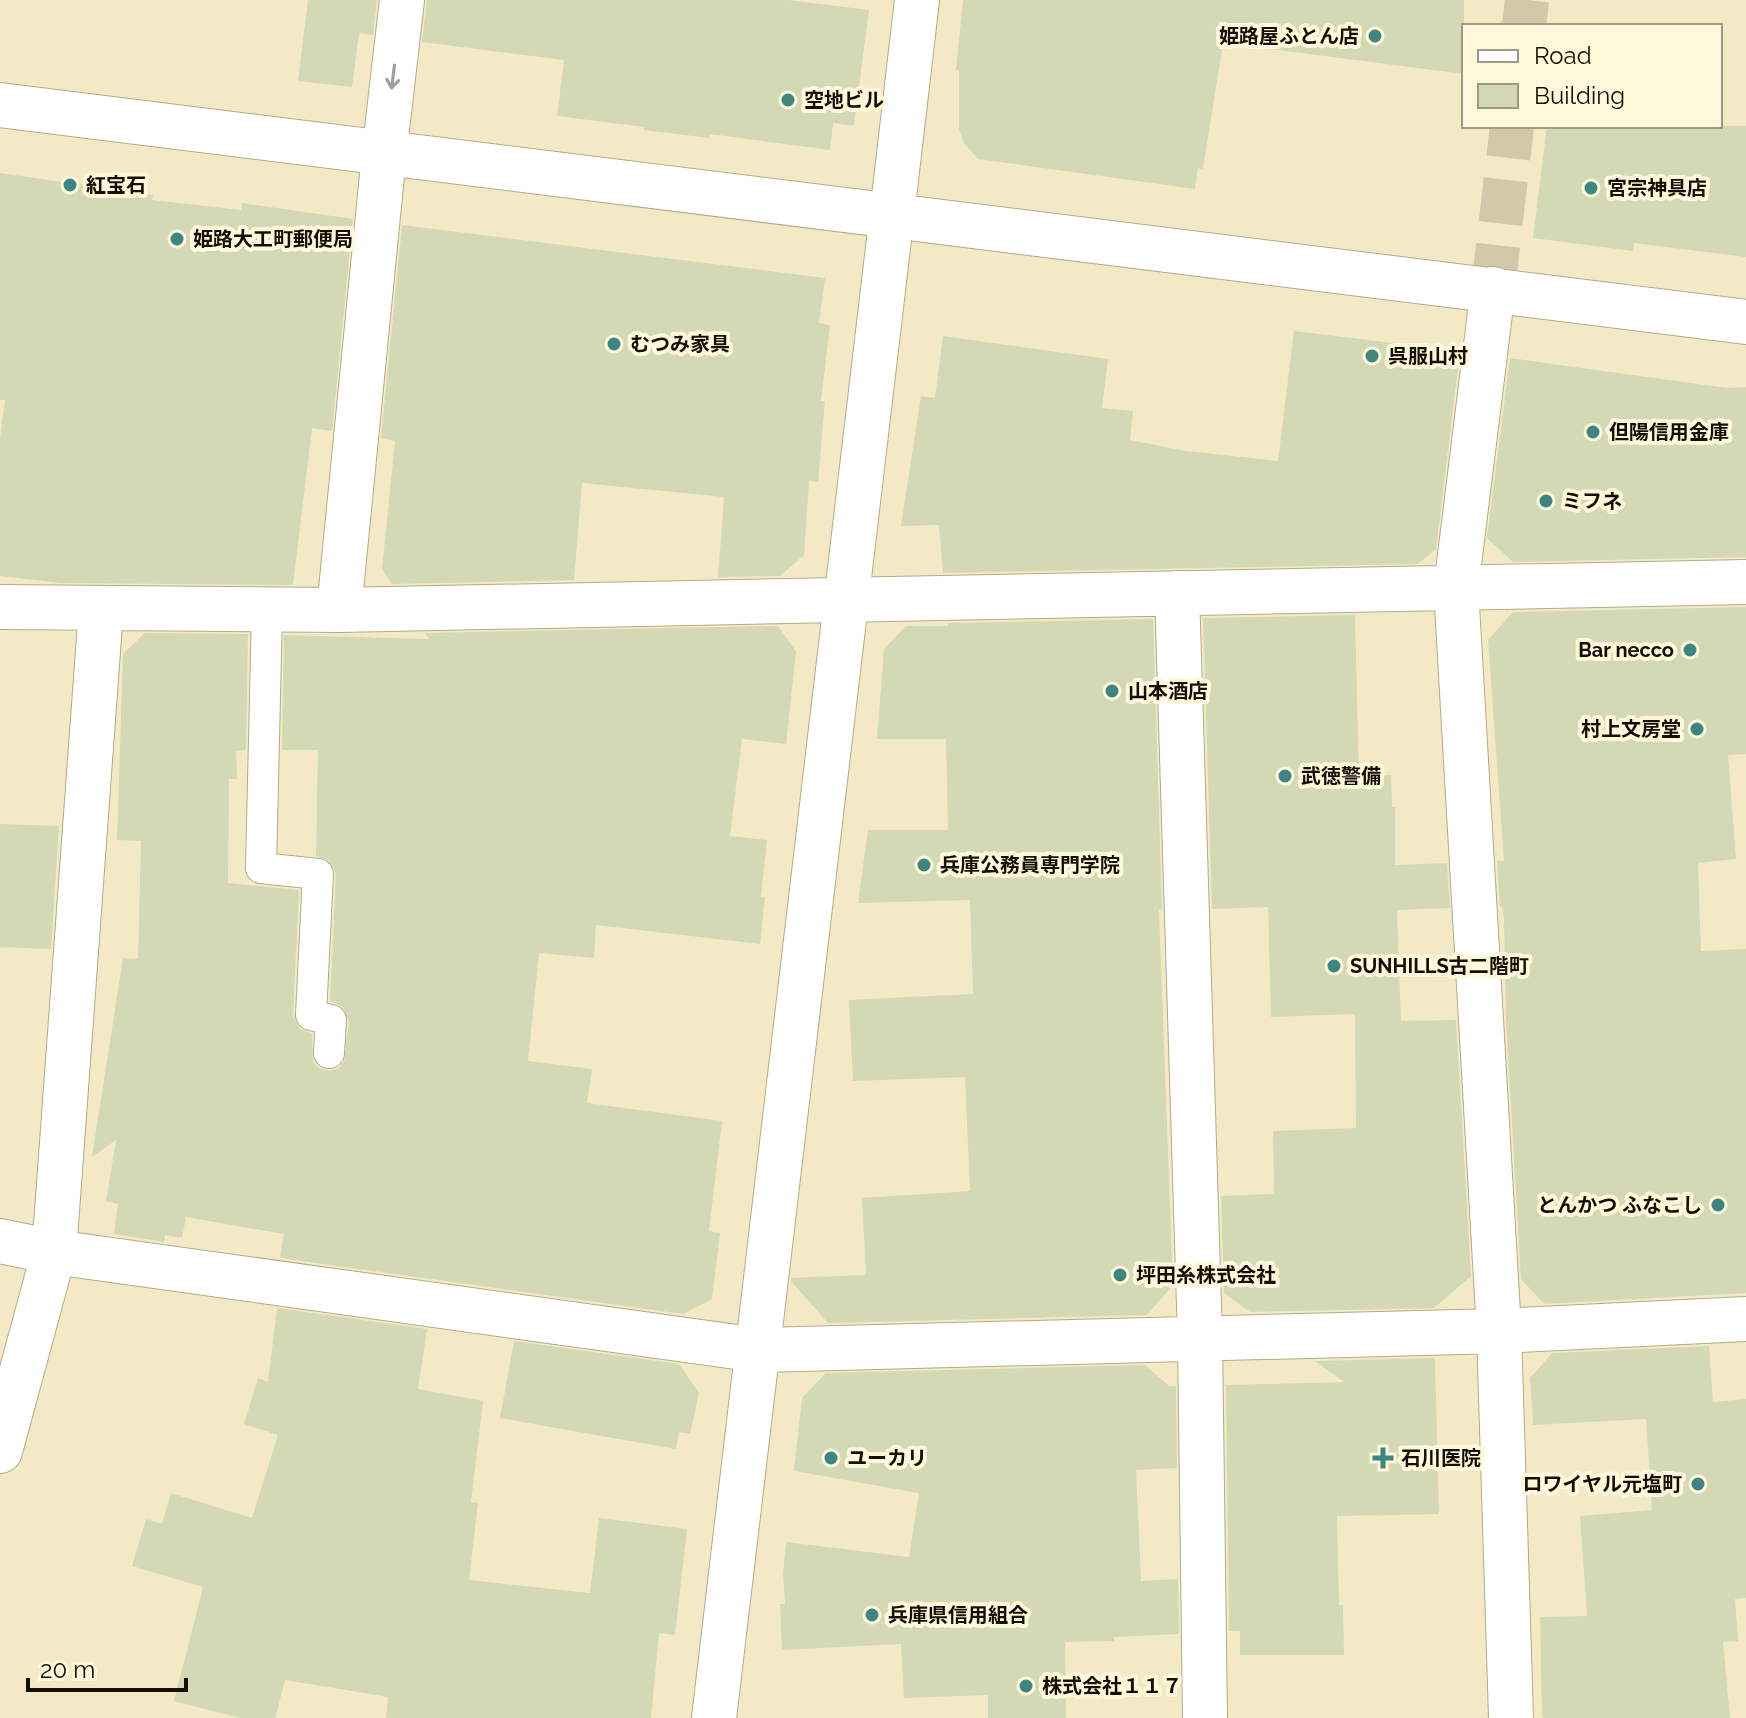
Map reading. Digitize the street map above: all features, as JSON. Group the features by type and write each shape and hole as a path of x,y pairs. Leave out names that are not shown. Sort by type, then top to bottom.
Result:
{"street":[{"path":"339,610 402,0"},
{"path":"714,1718 917,0"},
{"path":"0,105 1746,322"},
{"path":"1493,289 1456,588 1499,1331 1511,1718"},
{"path":"0,607 339,610 1746,582"},
{"path":"1177,593 1200,1338 1205,1718"},
{"path":"0,1451 54,1252 101,610"},
{"path":"0,1241 54,1252 758,1350 1499,1331 1746,1319"}],"lane":[{"path":"267,610 261,868 318,874 311,1015 331,1020 329,1053"}],"building":[{"path":"308,0 377,0 373,35 359,33 352,87 298,81"},
{"path":"427,0 788,0 869,10 854,126 833,123 830,150 710,134 709,138 644,130 644,127 557,116 564,60 422,42"},
{"path":"963,0 1464,0 1462,74 1223,43 1203,169 1198,168 1195,189 978,159 964,143 959,129 959,70 956,70"},
{"path":"1746,126 1746,257 1634,243 1633,251 1533,238 1547,128"},
{"path":"0,173 153,195 152,200 241,210 242,203 353,219 332,431 312,428 293,585 61,583 0,576 0,438 5,400 0,400"},
{"path":"402,225 825,278 819,323 830,325 821,401 825,401 818,482 809,481 804,555 780,576 718,577 724,497 582,483 574,580 392,584 382,569 395,441 381,438"},
{"path":"1294,331 1460,351 1436,549 1418,564 943,573 939,525 901,526 921,396 935,398 943,336 1108,359 1102,408 1133,411 1130,440 1186,451 1278,461"},
{"path":"1510,358 1727,388 1746,387 1746,557 1513,562 1487,538"},
{"path":"1746,607 1746,754 1728,755 1736,859 1698,863 1701,951 1746,949 1746,1293 1544,1304 1521,1279 1506,1020 1504,918 1500,907 1497,861 1504,861 1488,640 1513,612"},
{"path":"1355,615 1359,776 1391,775 1392,807 1395,807 1395,865 1447,863 1450,908 1397,910 1401,1021 1456,1020 1471,1276 1434,1308 1250,1312 1224,1293 1221,1196 1274,1194 1273,1131 1356,1128 1355,1014 1271,1017 1268,907 1212,909 1203,618"},
{"path":"1153,619 1162,910 1159,910 1173,1285 1147,1315 828,1323 791,1278 866,1275 862,1198 970,1191 965,1077 853,1081 849,1000 973,994 970,900 858,903 868,830 948,830 946,739 877,739 884,649 906,626"},
{"path":"778,626 796,651 786,744 742,739 730,836 767,840 760,944 596,925 594,958 539,953 528,1061 592,1069 587,1103 722,1121 709,1231 720,1233 712,1299 683,1314 280,1258 284,1234 186,1217 182,1238 165,1235 164,1242 114,1234 118,1204 106,1201 116,1140 92,1157 123,958 138,959 141,841 117,840 123,654 145,633 248,634 246,750 236,751 237,779 229,779 228,883 299,890 293,1015 299,1028 312,1034 313,1062 329,1071 338,1069 344,1062 349,1021 343,1007 330,1001 336,874 329,860 316,856 318,750 282,750 284,635 429,639 425,633"},
{"path":"0,824 59,826 51,949 0,947"},
{"path":"277,1308 427,1329 418,1389 483,1401 471,1502 478,1503 469,1580 590,1593 599,1518 687,1529 675,1635 659,1633 651,1718 386,1718 388,1697 285,1680 275,1718 240,1718 174,1701 203,1587 132,1566 146,1519 162,1524 171,1493 252,1518 278,1435 244,1424 258,1378 268,1382"},
{"path":"514,1341 679,1364 699,1393 690,1434 679,1432 676,1449 500,1418"},
{"path":"1709,1346 1713,1402 1746,1399 1746,1598 1735,1599 1738,1641 1723,1642 1730,1718 1544,1718 1540,1617 1587,1616 1580,1516 1652,1510 1646,1419 1533,1425 1530,1378 1552,1353"},
{"path":"1435,1358 1439,1514 1337,1516 1339,1605 1343,1605 1344,1655 1240,1655 1240,1631 1229,1631 1226,1385 1344,1382 1315,1361"},
{"path":"1145,1365 1169,1386 1176,1386 1177,1468 1136,1470 1141,1581 1178,1579 1179,1634 1114,1637 1114,1641 1065,1642 1066,1718 988,1718 988,1695 904,1698 901,1644 782,1650 780,1604 785,1604 783,1574 786,1542 909,1557 919,1493 794,1471 802,1398 826,1373"}],"tunnel":[{"path":"1524,24 1527,0"},
{"path":"1493,289 1512,128"}],"place":[{"name":"姫路屋ふとん店","path":"1375,36"},
{"name":"空地ビル","path":"788,100"},
{"name":"紅宝石","path":"70,185"},
{"name":"宮宗神具店","path":"1591,188"},
{"name":"姫路大工町郵便局","path":"177,239"},
{"name":"むつみ家具","path":"614,344"},
{"name":"呉服山村","path":"1372,356"},
{"name":"但陽信用金庫","path":"1593,432"},
{"name":"ミフネ","path":"1546,501"},
{"name":"Bar necco","path":"1690,650"},
{"name":"山本酒店","path":"1112,691"},
{"name":"村上文房堂","path":"1697,729"},
{"name":"武徳警備","path":"1285,776"},
{"name":"兵庫公務員専門学院","path":"924,865"},
{"name":"SUNHILLS古二階町","path":"1334,966"},
{"name":"とんかつ ふなこし","path":"1718,1205"},
{"name":"坪田糸株式会社","path":"1120,1275"},
{"name":"ユーカリ","path":"831,1458"},
{"name":"石川医院","path":"1383,1458"},
{"name":"ロワイヤル元塩町","path":"1698,1484"},
{"name":"兵庫県信用組合","path":"872,1615"},
{"name":"株式会社１１７","path":"1026,1686"}]}
